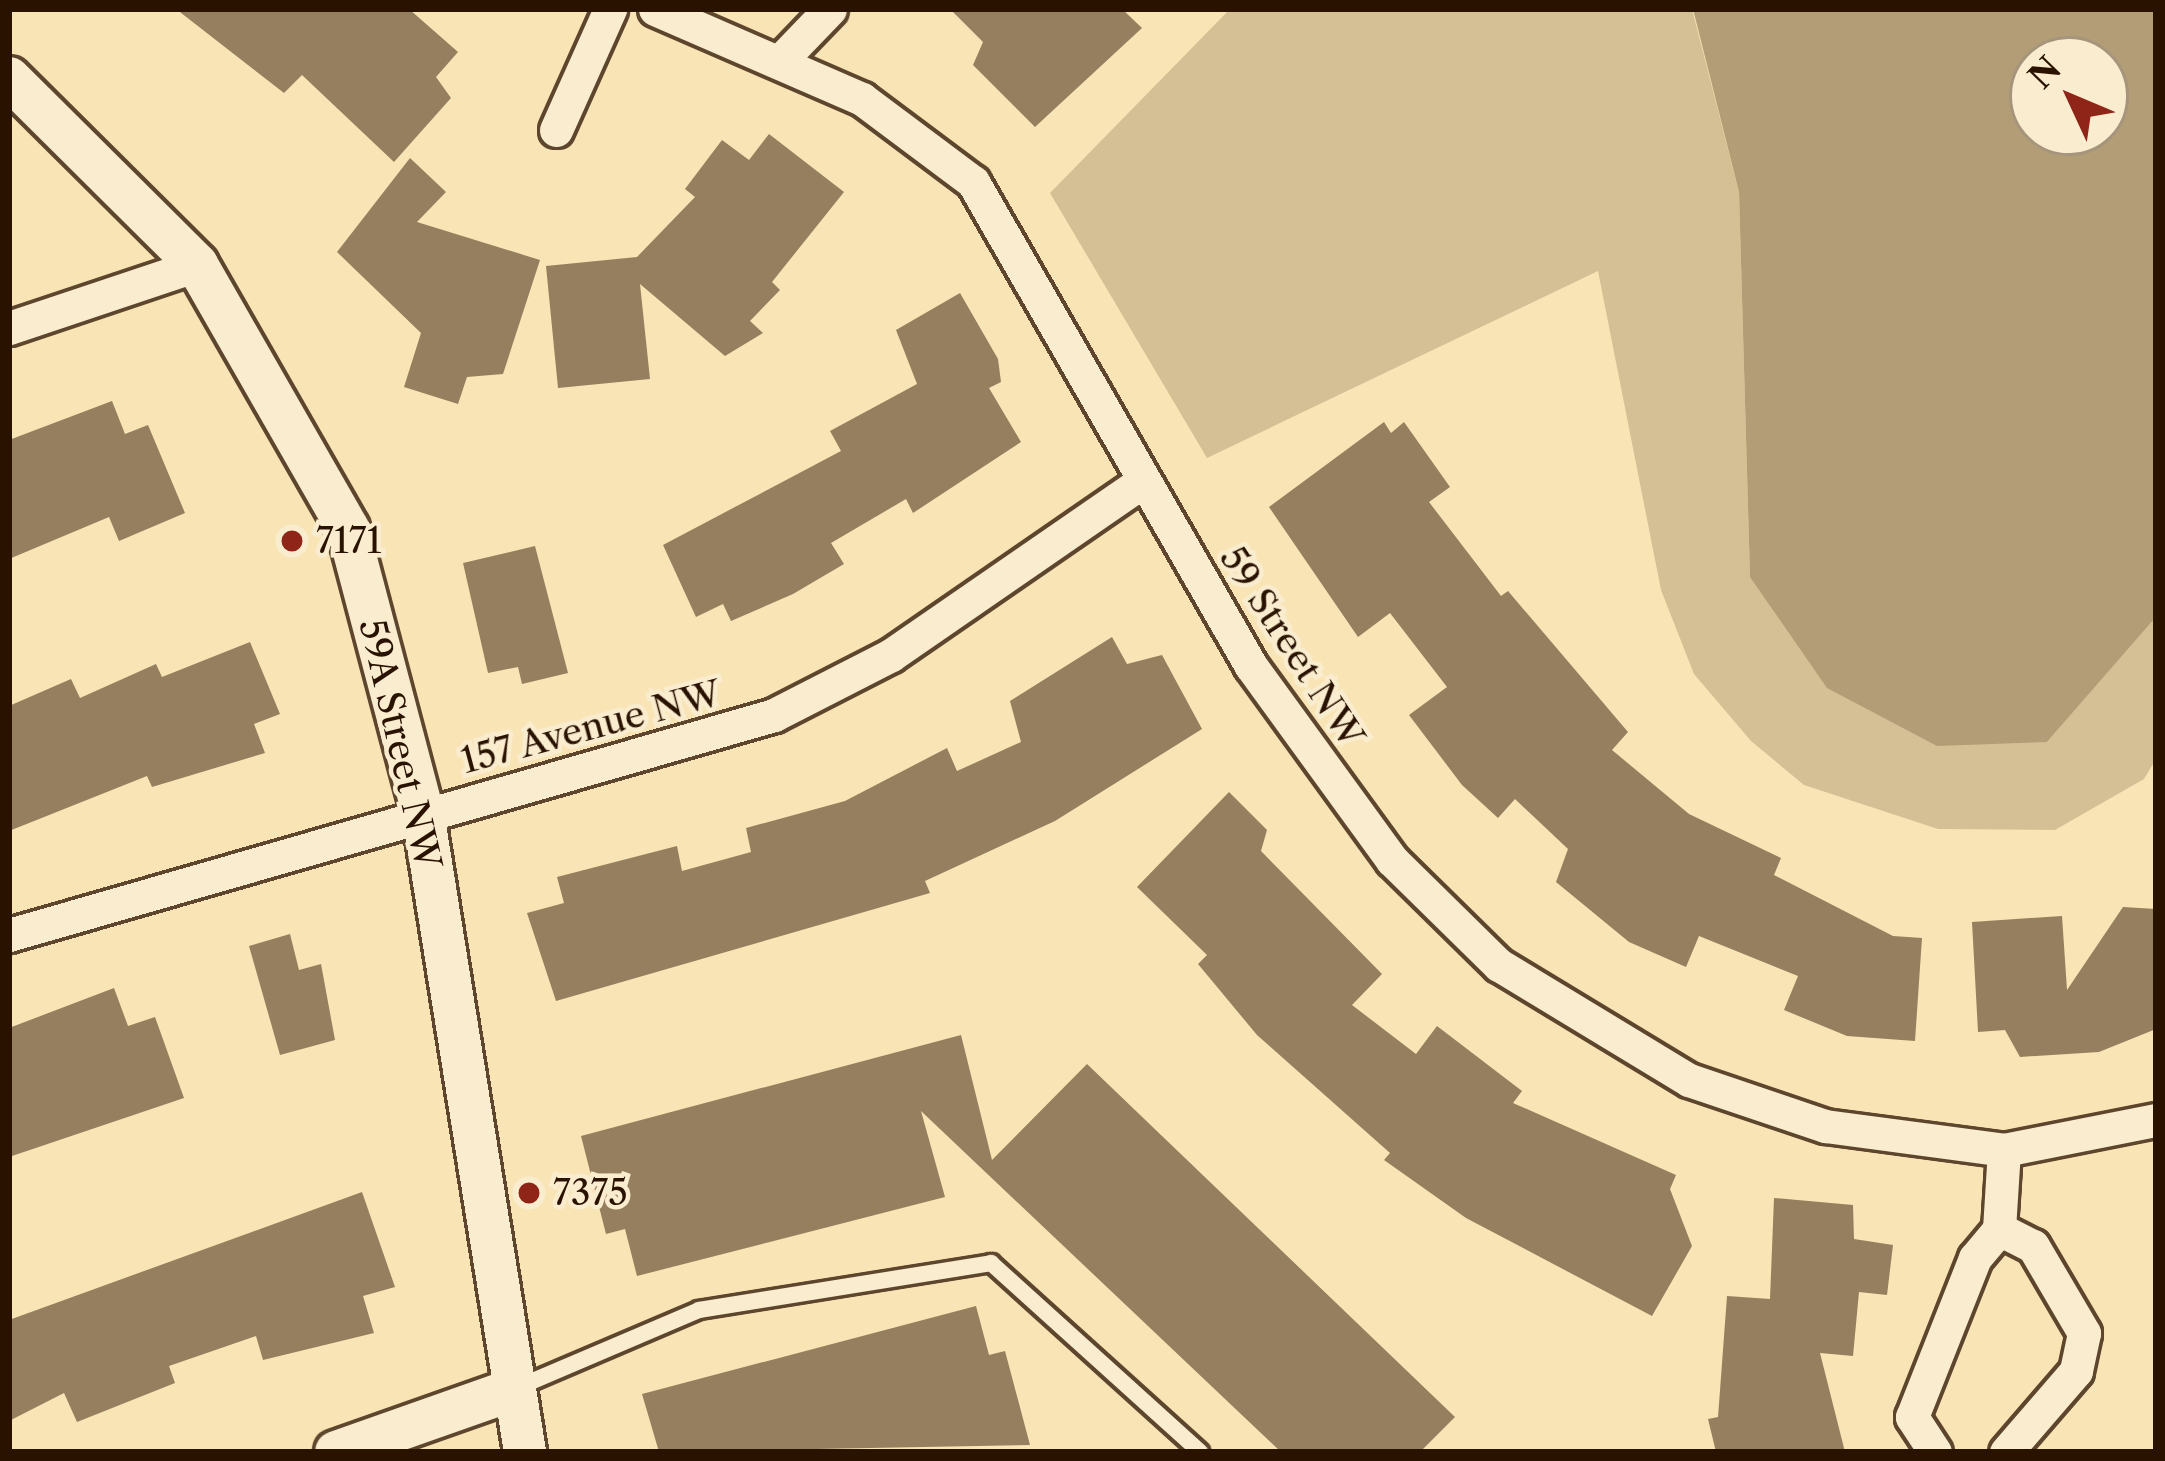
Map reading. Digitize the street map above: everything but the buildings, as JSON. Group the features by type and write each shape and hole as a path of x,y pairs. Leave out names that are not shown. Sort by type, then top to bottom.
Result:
{"street":[{"path":"556,130 610,9"},
{"name":"59 Street NW","path":"655,9 780,62 904,125 973,182 1252,666 1366,824 1499,964 1636,1053 1755,1108 2004,1150 2156,1120"},
{"path":"780,62 830,9"},
{"name":"59A Street NW","path":"9,78 197,265 348,529 423,814 525,1452"},
{"path":"9,328 197,265"},
{"name":"157 Avenue NW","path":"9,935 827,693 1142,482"},
{"path":"1935,1452 1912,1417 1976,1258 2000,1229 2004,1150"},
{"path":"2000,1229 2033,1246 2084,1333 2076,1371 2006,1452"},
{"path":"336,1452 512,1390"}],"lane":[{"path":"512,1390 699,1310 991,1262 1200,1452"}],"shaded area":[{"path":"1230,9 1692,9 1739,192 1750,577 2047,742 2156,617 2156,759 2144,779 2055,830 1938,829 1804,785 1751,741 1694,674 1661,590 1598,271 1207,458 1050,193"},
{"path":"1693,9 2156,9 2156,617 2047,742 1937,746 1827,688 1750,577 1739,192"}],"place":[{"name":"7171","path":"292,541"},
{"name":"7375","path":"529,1193"}]}
